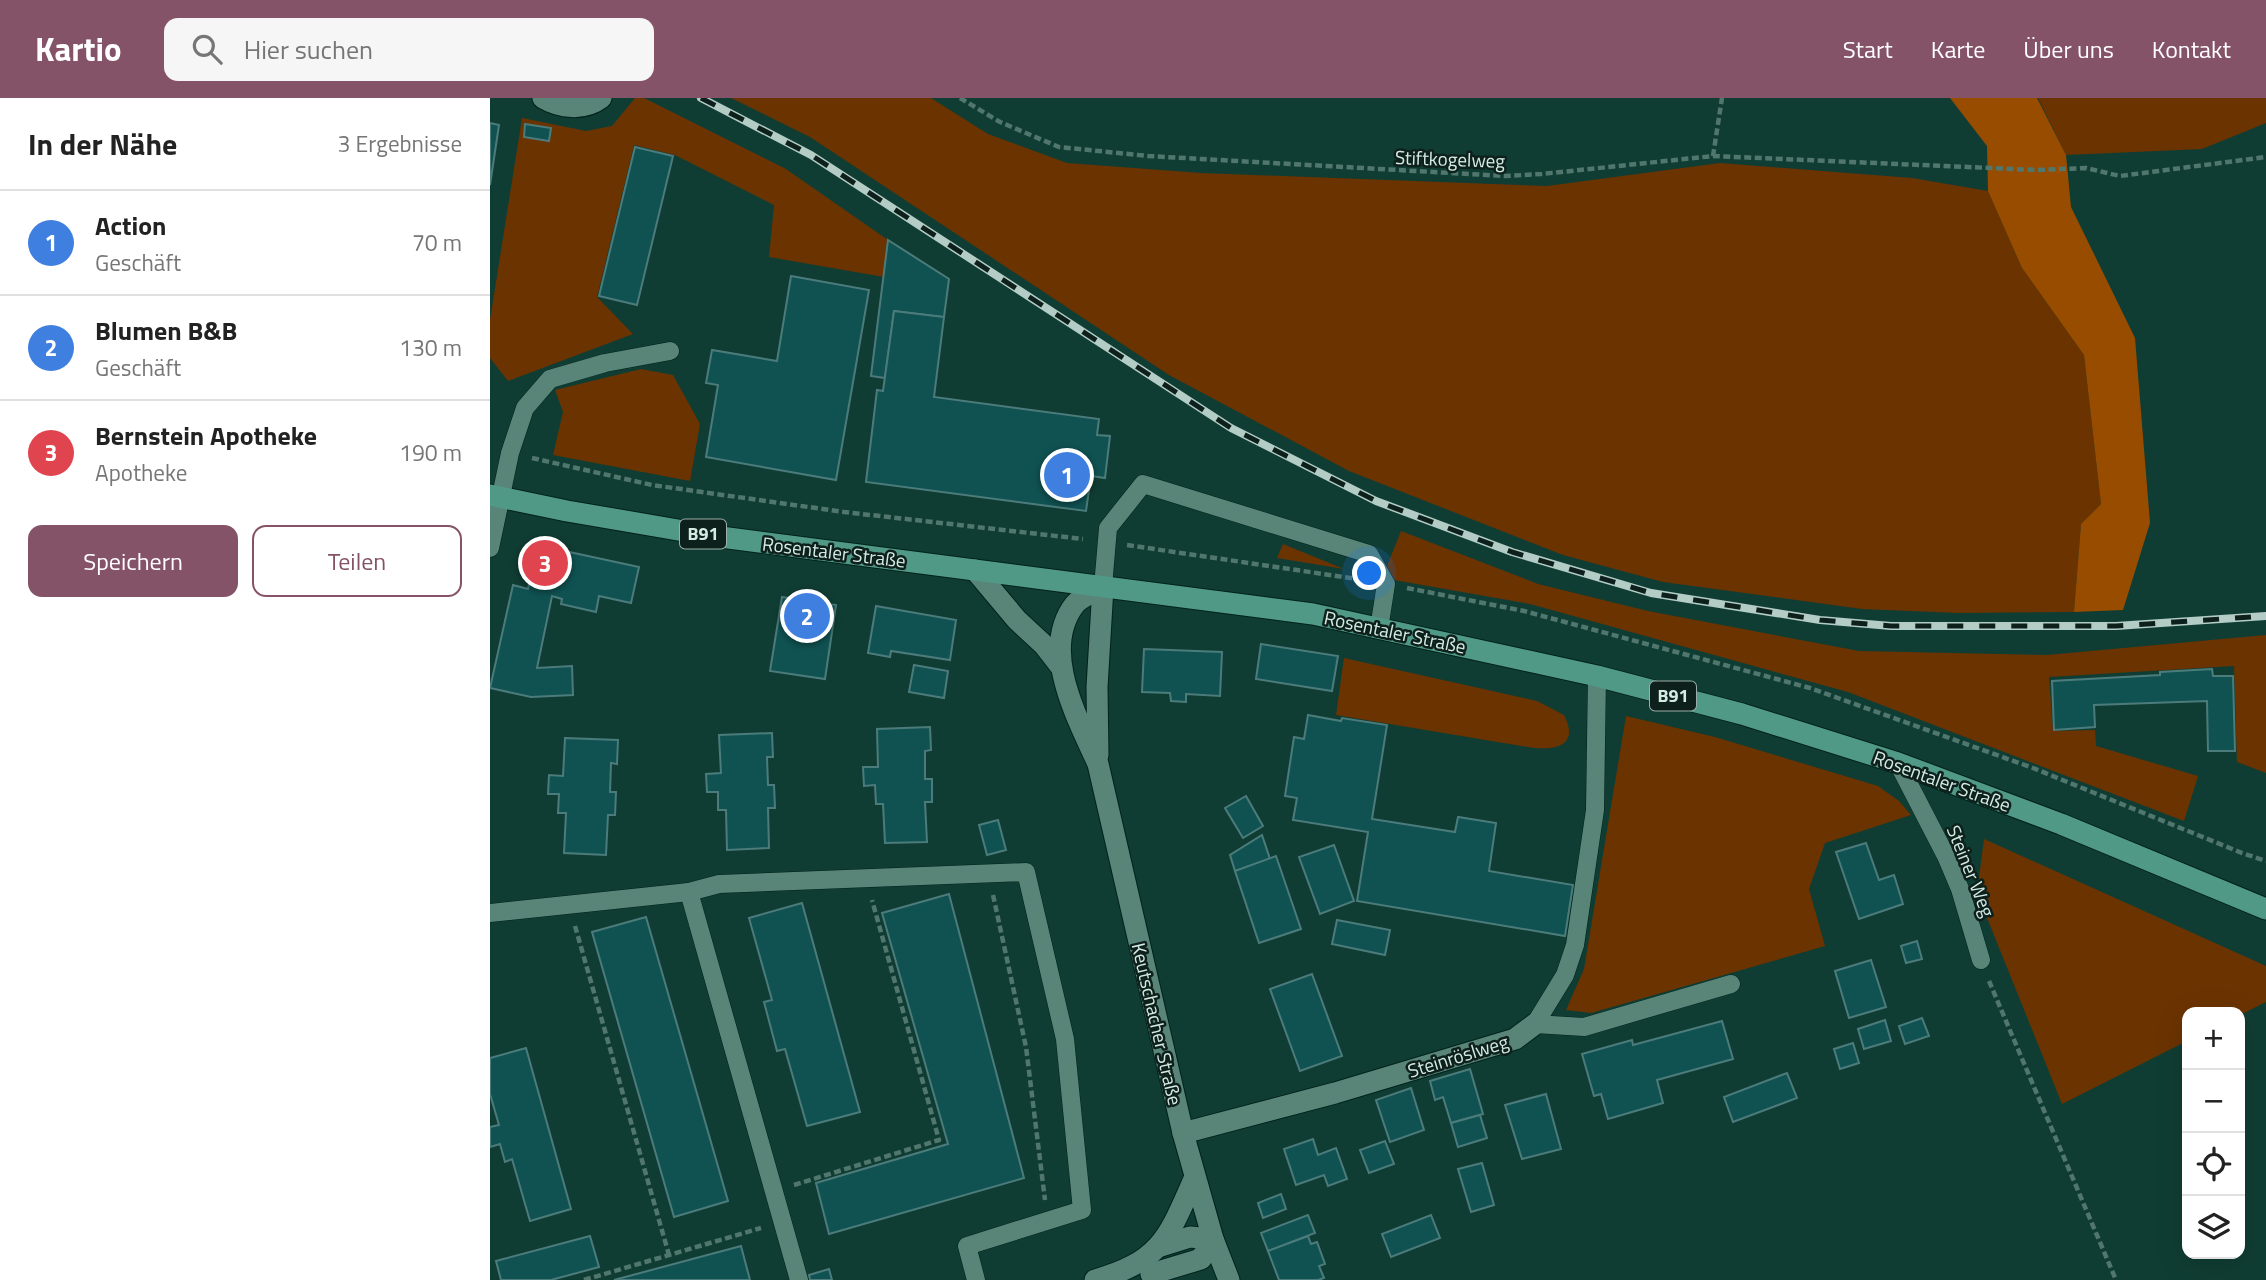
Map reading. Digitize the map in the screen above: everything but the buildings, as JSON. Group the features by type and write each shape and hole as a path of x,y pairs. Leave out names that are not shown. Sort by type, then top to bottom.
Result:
{"main road":[{"path":"543,98 566,107 581,106 601,98"},
{"name":"Rosentaler Straße","path":"495,496 713,536 1313,614 1597,676 1742,715 1898,763 2061,824 2266,909"},
{"path":"975,569 1017,621 1044,645 1061,667"},
{"path":"1098,764 1061,667 1060,639 1063,623 1077,602 1103,587"},
{"path":"1098,764 1097,687 1103,587"},
{"name":"Keutschacher Straße","path":"1098,764 1183,1133 1213,1239 1229,1280"},
{"name":"Steinröslweg","path":"1183,1133 1335,1093 1515,1039 1535,1024"},
{"path":"1161,1246 1172,1231 1195,1179"},
{"path":"1095,1280 1125,1271 1161,1246 1190,1237 1213,1239 1200,1259 1151,1274"},
{"path":"1125,1271 1187,1280"}],"lane":[{"path":"490,548 495,496 525,408 550,379 605,363 670,351"},
{"path":"1103,587 1108,528 1143,484 1369,554 1386,584 1379,629"},
{"path":"1597,676 1595,810 1575,945 1565,975 1535,1024 1584,1027 1731,984"},
{"name":"Steiner Weg","path":"1898,763 1950,867 1980,960"},
{"path":"490,914 689,892 719,884 1026,872 1065,1039 1082,1210 967,1245 976,1280"},
{"path":"689,892 799,1280"}],"path":[{"name":"Stiftkogelweg","path":"960,98 1000,122 1059,147 1148,156 1505,176 1713,156 2037,170 2086,168 2120,176 2266,157"},
{"path":"1713,156 1722,98"},
{"path":"989,873 1026,1047 1048,1220"},
{"path":"774,1191 939,1140 865,878"},
{"path":"570,905 669,1255"},
{"path":"1980,960 2116,1280"},
{"path":"584,1280 782,1221"}],"shaded area":[{"path":"635,98 644,98 786,169 888,240 884,277 769,257 774,205 675,155 634,145 597,297 633,334 508,381 490,358 490,320 522,118 586,131 612,126"},
{"path":"731,98 931,98 988,134 1067,163 1201,173 1547,186 1720,163 1912,178 1988,191 2022,268 2084,355 2101,504 2081,524 2074,612 1959,613 1862,609 1663,582 1563,555 1349,471 1169,375 810,137"},
{"path":"1950,98 2037,98 2066,155 2071,207 2135,338 2150,523 2123,610 2074,612 2081,524 2101,504 2084,355 2022,268 1988,191 1987,146"},
{"path":"2038,98 2266,98 2266,123 2202,149 2066,155"},
{"path":"641,369 673,375 700,424 690,481 553,455 563,412 555,390"},
{"path":"1401,531 1538,584 1648,611 1859,651 2047,655 2266,635 2266,773 2237,762 2234,666 2049,677 2053,731 2095,730 2096,746 2198,776 2184,821 1848,692 1530,604 1394,580 1387,566"},
{"path":"1283,544 1344,569 1277,558"},
{"path":"1344,658 1537,701 1564,715 1569,733 1567,739 1551,748 1534,748 1336,715"},
{"path":"1626,716 1715,737 1878,786 1899,801 1911,815 1825,843 1809,889 1825,946 1591,1013 1566,1010 1584,969"},
{"path":"1984,839 2266,966 2266,1002 2245,1012 2245,1007 2182,1007 2182,1044 2062,1104 1977,893"}],"railway":[{"path":"701,98 811,155 1231,428 1376,501 1512,552 1651,593 1820,620 1891,626 2116,626 2266,616"}],"place":[{"name":"Action","path":"1067,475"},
{"name":"Bernstein Apotheke","path":"545,563"},
{"name":"Blumen B&B","path":"807,616"}]}
